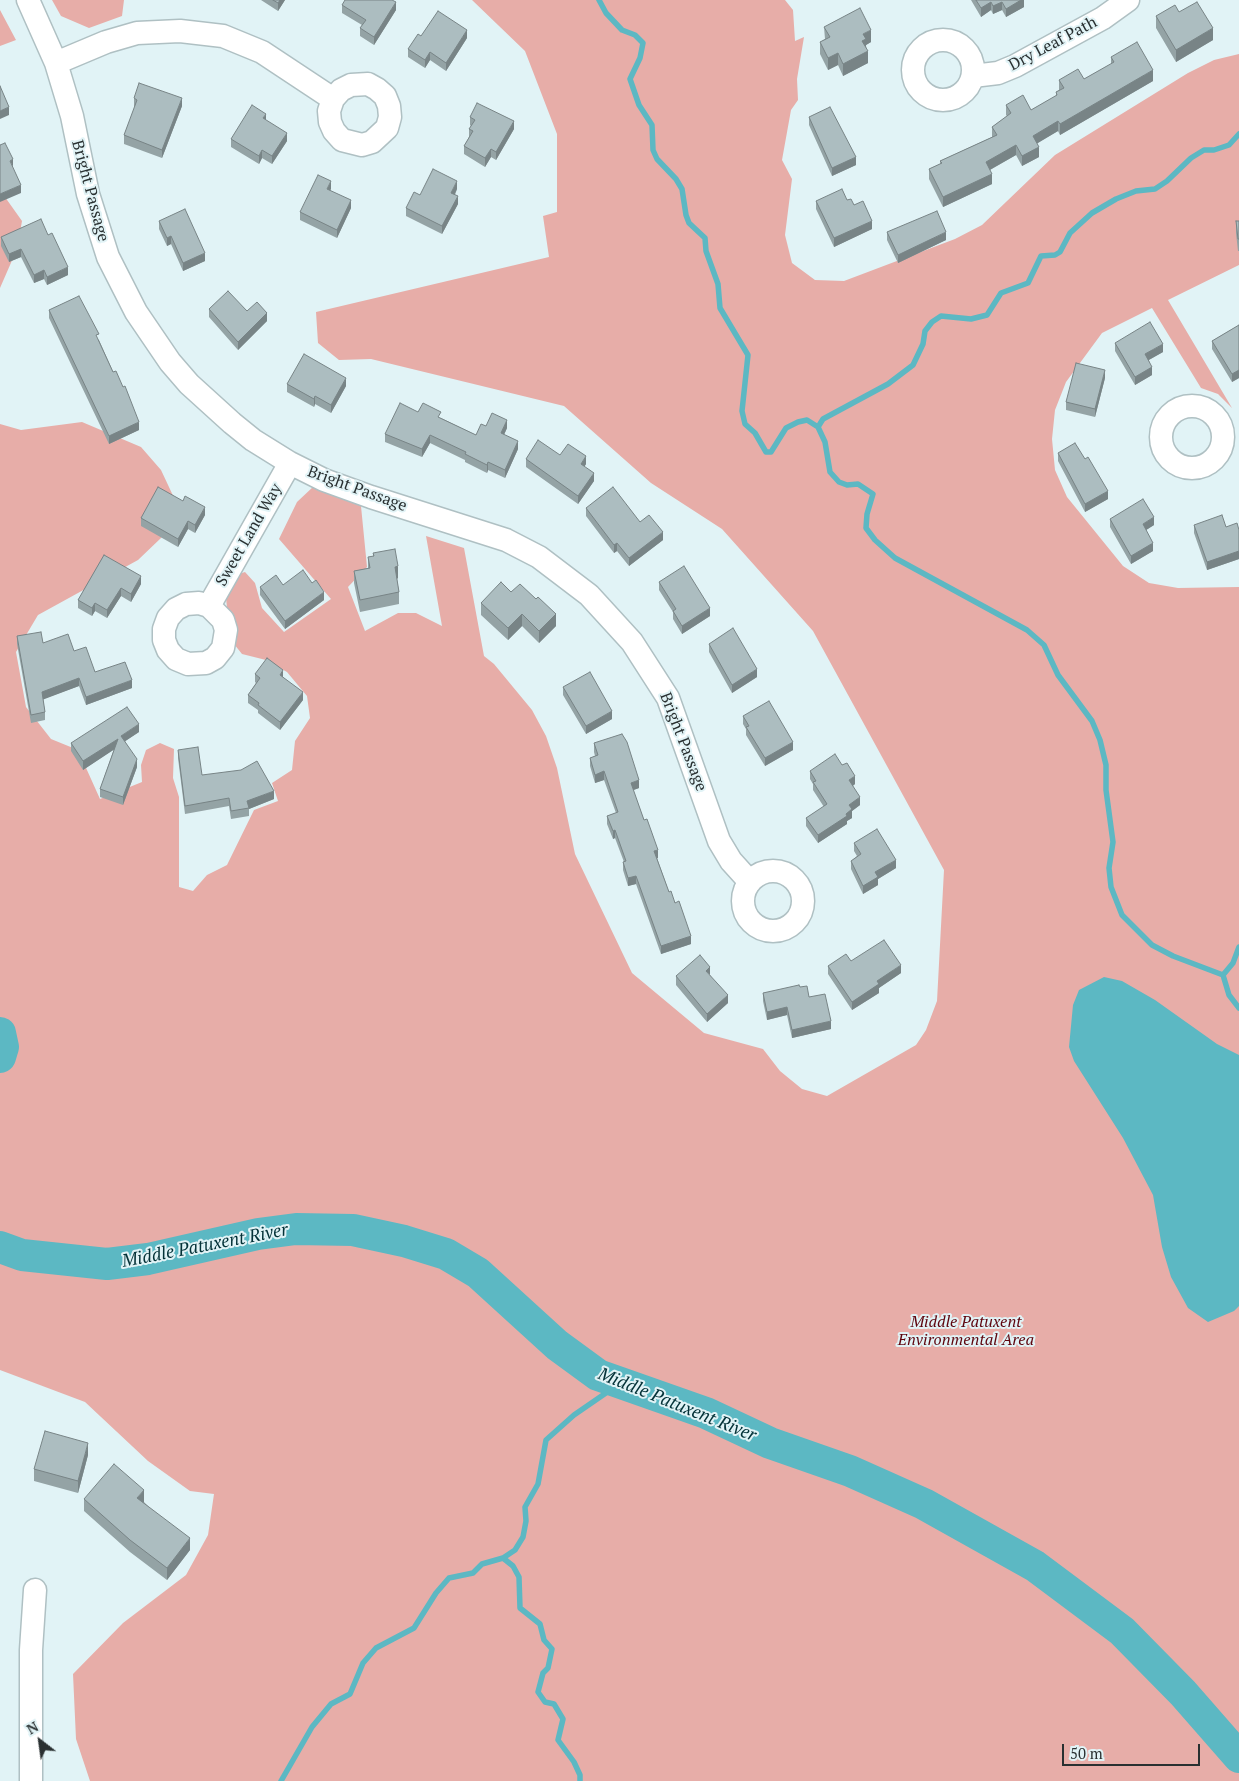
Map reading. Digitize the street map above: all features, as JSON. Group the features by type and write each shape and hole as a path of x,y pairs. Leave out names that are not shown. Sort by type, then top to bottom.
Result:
{"street":[{"name":"Bright Passage","path":"28,0 56,63 72,116 97,226 108,256 136,312 152,337 189,384 253,440 290,463 324,480 371,497 506,540 539,557 590,595 632,642 668,698 719,841 731,861 750,882"},
{"name":"Dry Leaf Path","path":"973,76 998,73 1014,66 1103,18 1128,0"},
{"path":"56,63 106,42 137,33 163,31 201,33 223,36 255,49 333,99"},
{"name":"Sweet Land Way","path":"209,606 290,463"},
{"path":"31,1781 31,1659 36,1590"}],"green space":[{"path":"52,0 124,0 122,16 89,28 61,16"},
{"name":"Middle Patuxent Environmental Area","path":"472,0 785,0 793,10 795,41 804,37 797,79 798,100 791,110 782,160 792,179 785,235 792,263 815,280 844,281 955,239 982,225 1055,155 1188,73 1214,60 1239,54 1239,265 1168,300 1232,408 1218,394 1201,388 1152,308 1102,333 1066,382 1055,410 1052,439 1055,470 1067,497 1123,566 1149,583 1178,588 1239,587 1239,1781 90,1781 76,1739 73,1674 123,1623 186,1575 208,1535 214,1494 190,1491 148,1461 85,1402 0,1370 0,424 21,430 82,422 141,447 161,470 183,517 138,560 38,615 16,652 26,707 51,739 78,750 100,799 142,782 141,765 146,750 160,743 174,749 173,778 179,797 179,887 193,891 207,875 227,865 254,810 278,801 272,783 292,770 295,741 310,718 307,696 287,672 266,660 242,654 230,639 225,587 233,576 245,572 255,583 262,608 284,632 331,599 279,539 297,502 314,486 360,496 367,567 348,587 365,631 398,613 416,613 442,626 426,536 464,548 484,656 494,664 532,710 546,736 557,768 575,854 632,973 704,1033 763,1049 780,1071 802,1089 827,1096 916,1045 926,1030 937,1001 944,870 813,631 722,529 651,483 564,406 371,359 339,360 318,343 316,312 549,257 543,216 557,212 557,134 525,51"},
{"path":"0,10 16,40 0,46"},
{"path":"0,190 22,221 17,249 0,288"}],"water":[{"path":"1104,977 1122,981 1155,1000 1217,1044 1239,1055 1239,1306 1234,1311 1208,1322 1188,1308 1171,1277 1162,1247 1153,1195 1123,1138 1074,1061 1069,1047 1073,1005 1079,990"}],"building":[{"path":"345,0 392,0 396,2 374,37 360,28 366,20 342,5"},
{"path":"976,0 1021,0 1006,9 1002,2 993,6 991,2 981,8"},
{"path":"1197,2 1213,28 1176,50 1156,16 1175,5 1179,12"},
{"path":"860,8 871,30 863,34 866,39 862,41 868,51 843,64 838,53 828,58 820,42 830,37 824,27"},
{"path":"438,11 467,30 446,63 430,52 425,60 408,49 418,34 421,36"},
{"path":"1137,42 1153,70 1060,124 1058,121 1033,136 1039,147 1022,156 1016,145 986,162 992,174 943,197 929,169 942,163 940,161 997,135 992,127 1011,113 1006,105 1023,95 1031,110 1057,95 1056,92 1064,88 1059,80 1078,69 1084,79 1114,62 1111,57"},
{"path":"139,83 182,98 162,150 124,135 137,100 134,98"},
{"path":"0,86 9,107 0,111"},
{"path":"477,103 514,121 496,152 491,149 485,158 464,146 473,131 469,129 475,120 470,117"},
{"path":"252,105 266,114 263,118 287,133 272,156 262,150 259,156 231,139"},
{"path":"830,107 856,157 832,168 809,117"},
{"path":"5,143 13,159 10,161 21,185 0,194 0,145"},
{"path":"433,169 457,181 451,193 458,196 442,226 406,208 414,192 420,195"},
{"path":"318,175 331,181 327,189 351,200 337,230 300,212"},
{"path":"842,189 847,200 851,199 854,205 863,201 872,221 834,238 816,201"},
{"path":"185,209 205,253 183,263 171,236 167,238 159,221"},
{"path":"937,211 946,232 898,255 887,232"},
{"path":"41,219 48,235 52,233 68,267 47,277 44,270 34,275 21,249 9,254 1,237"},
{"path":"1236,221 1239,221 1239,239 1238,239"},
{"path":"228,291 247,311 257,302 267,313 238,342 209,309"},
{"path":"79,296 99,334 96,335 113,372 116,371 123,387 125,386 139,422 109,436 49,310"},
{"path":"1150,322 1163,344 1145,354 1152,367 1135,377 1115,343"},
{"path":"1239,325 1239,370 1232,374 1212,341"},
{"path":"304,354 346,378 331,405 315,396 314,399 287,384"},
{"path":"1076,363 1105,370 1095,409 1066,402"},
{"path":"400,403 418,412 423,403 441,412 438,417 476,435 481,424 486,426 492,413 507,420 501,433 518,441 505,470 488,462 487,465 465,454 466,452 430,435 422,449 385,434"},
{"path":"538,440 560,455 568,444 586,456 581,464 594,473 578,496 526,459"},
{"path":"1075,443 1085,459 1088,457 1108,491 1085,504 1058,453"},
{"path":"158,487 183,501 185,496 205,507 195,525 188,521 178,539 141,518"},
{"path":"613,487 640,522 649,515 663,532 629,558 617,543 614,545 586,508"},
{"path":"1143,499 1154,517 1143,524 1153,543 1131,556 1110,519"},
{"path":"1222,515 1226,527 1237,523 1239,551 1207,562 1194,525"},
{"path":"395,549 398,566 395,567 399,592 360,600 354,571 370,568 368,557 374,556 373,553"},
{"path":"104,555 141,576 131,594 121,588 107,610 95,603 92,608 78,600"},
{"path":"684,566 710,608 682,626 673,611 676,609 659,582"},
{"path":"303,570 312,583 316,580 324,592 285,621 260,587 276,575 283,585"},
{"path":"501,582 511,592 520,584 536,599 538,597 556,614 539,631 522,614 508,628 481,603"},
{"path":"733,628 757,669 732,685 709,644"},
{"path":"41,632 43,643 68,634 74,651 86,647 95,672 125,662 132,680 86,697 79,678 42,692 45,712 31,715 17,636"},
{"path":"267,658 283,670 280,675 303,692 280,722 248,695 260,678 255,674"},
{"path":"590,672 612,711 586,726 563,687"},
{"path":"769,701 793,742 765,758 746,727 749,726 743,716"},
{"path":"127,707 139,724 121,736 137,759 123,797 100,789 118,739 83,761 71,743"},
{"path":"622,734 627,742 639,780 631,783 644,820 647,819 658,850 654,851 669,892 671,891 675,903 679,901 691,936 661,946 636,876 628,878 623,862 626,861 615,830 613,831 607,816 618,812 604,771 595,775 590,758 598,755 594,743"},
{"path":"198,747 202,775 241,770 257,761 274,791 247,801 249,808 231,811 229,798 185,806 178,750"},
{"path":"835,754 842,765 847,763 855,776 849,780 860,797 849,805 852,809 846,814 847,816 818,835 806,818 827,804 813,782 816,781 810,771"},
{"path":"877,829 896,860 875,872 878,877 863,886 851,861 861,854 854,843"},
{"path":"884,940 901,965 877,981 879,984 852,1002 828,966 846,954 851,961"},
{"path":"700,955 710,967 706,971 728,995 707,1014 676,976"},
{"path":"799,985 800,987 807,986 809,997 825,994 831,1021 792,1030 787,1007 767,1012 763,993"},
{"path":"45,1431 88,1443 78,1481 34,1469"},
{"path":"114,1464 144,1490 137,1498 190,1538 167,1568 130,1540 84,1499"}],"waterway":[{"path":"599,0 606,13 622,30 635,35 643,43 640,58 630,79 639,105 652,125 653,150 657,159 676,179 682,189 689,223 705,238 706,251 718,284 720,308 748,355 742,411 745,424 755,433 766,452 771,452 786,428 798,422 807,420 818,427 825,442 830,472 839,482 847,485 858,484 873,494 867,514 866,528 875,540 895,558 1027,630 1044,645 1058,675 1092,721 1100,740 1106,765 1106,790 1113,842 1109,868 1111,887 1122,915 1152,945 1173,956 1223,975 1229,995 1239,1008"},
{"path":"818,427 823,419 888,384 913,365 923,344 925,331 932,322 941,316 971,319 987,315 1001,293 1028,283 1041,256 1055,255 1060,252 1070,233 1092,213 1116,199 1136,191 1155,189 1167,181 1191,158 1204,150 1214,150 1229,145 1239,134"},
{"path":"1223,975 1233,963 1239,947"},
{"name":"Middle Patuxent River","path":"0,1033 3,1047 0,1057"},
{"name":"Middle Patuxent River","path":"0,1247 22,1255 107,1264 148,1259 258,1234 296,1229 353,1230 404,1241 446,1254 478,1273 557,1345 598,1375 706,1413 770,1443 850,1471 924,1504 1035,1566 1122,1631 1183,1693 1239,1757"},
{"path":"281,1781 312,1727 331,1704 350,1694 363,1663 376,1648 414,1628 436,1593 449,1578 473,1573 482,1564 503,1558 515,1550 523,1537 526,1521 525,1507 538,1484 546,1440 574,1415 619,1384"},
{"path":"503,1558 513,1566 519,1577 520,1608 540,1624 544,1640 552,1649 548,1668 543,1673 538,1692 545,1702 554,1704 563,1719 558,1740 574,1762 580,1775 580,1781"}]}
